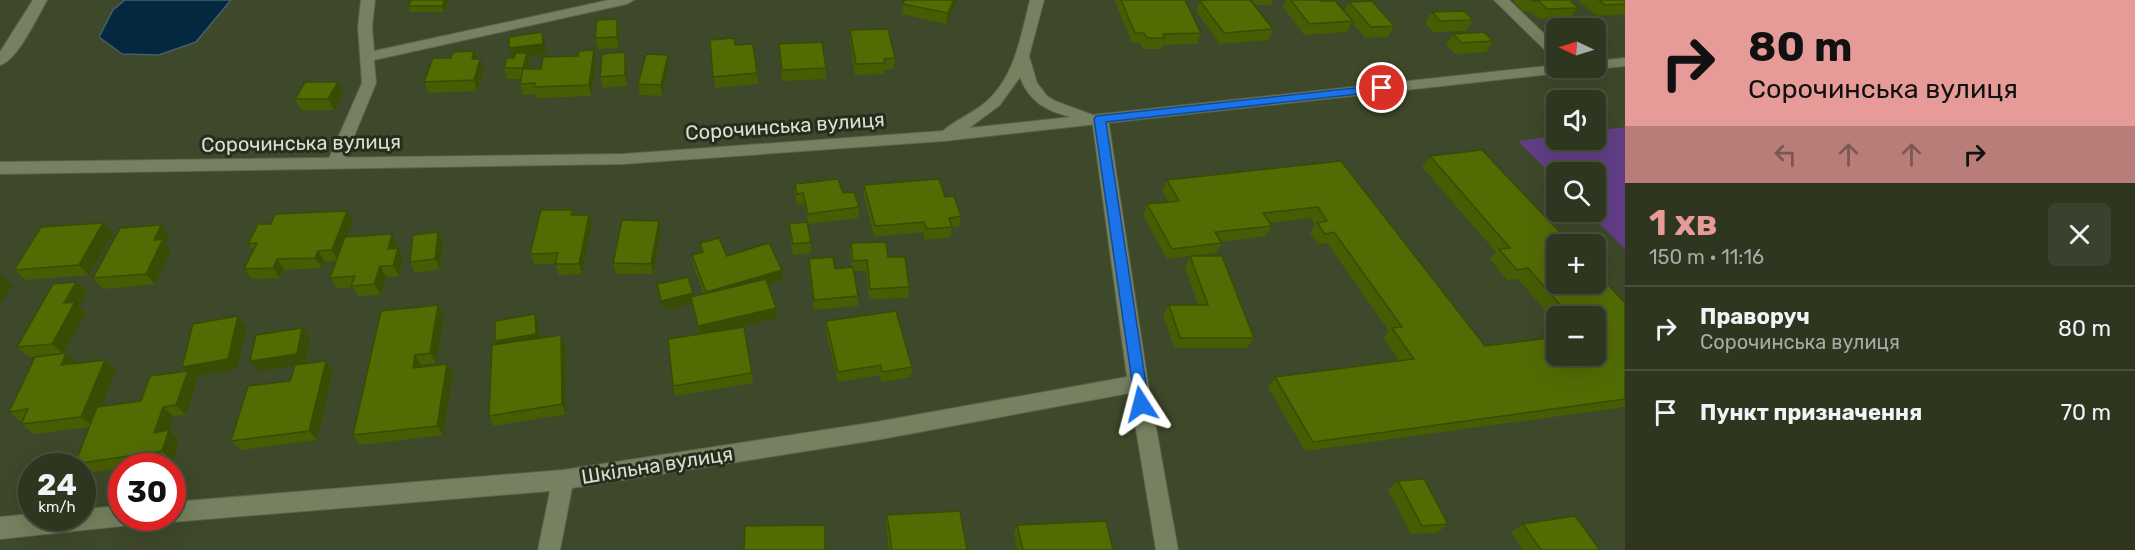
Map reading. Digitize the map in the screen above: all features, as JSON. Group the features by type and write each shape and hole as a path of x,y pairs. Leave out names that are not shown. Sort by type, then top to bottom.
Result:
{"street":[{"path":"0,61 11,49 40,0"},
{"path":"335,163 369,83 365,27 368,0"},
{"path":"367,57 627,0"},
{"path":"944,136 996,102 1006,88 1022,56 1037,0"},
{"path":"1501,0 1546,43"},
{"path":"1022,56 1031,89 1040,99 1054,107 1100,119 1138,383 1167,550"},
{"path":"1606,64 1625,62"},
{"name":"Сорочинська вулиця","path":"0,168 623,159 944,136 1546,71"},
{"name":"Шкільна вулиця","path":"186,511 563,480 876,431 1138,383"},
{"path":"549,550 563,480"},
{"path":"0,528 108,517"}],"shaded area":[{"path":"1625,127 1625,249 1598,222 1606,222 1606,162 1546,162 1546,169 1518,141 1546,137 1546,150 1606,150 1606,130"}],"water":[{"path":"125,0 231,0 196,42 159,55 122,54 99,37 113,10"}],"building":[{"path":"411,0 445,0 442,6 408,6"},
{"path":"905,0 954,0 948,13 903,4"},
{"path":"1121,0 1185,0 1201,33 1163,34 1165,38 1147,38 1144,33 1135,33"},
{"path":"1250,0 1273,29 1224,33 1200,1"},
{"path":"1291,0 1335,1 1353,21 1309,24"},
{"path":"1530,0 1570,0 1578,8 1547,9 1539,1"},
{"path":"1599,0 1625,0 1625,4 1605,5"},
{"path":"1372,1 1394,26 1371,27 1349,2"},
{"path":"1464,11 1473,20 1440,21 1432,12"},
{"path":"617,19 617,37 595,38 597,20"},
{"path":"888,29 895,58 884,59 885,63 856,64 850,30"},
{"path":"542,32 543,44 509,48 509,37"},
{"path":"1484,32 1493,41 1462,43 1453,34"},
{"path":"734,38 735,45 753,44 757,73 713,77 710,40"},
{"path":"822,42 826,68 782,70 779,44"},
{"path":"594,50 589,85 534,87 535,83 520,84 523,69 541,69 543,57 578,56 579,51"},
{"path":"474,51 472,59 480,59 474,80 424,82 433,58 451,58 453,52"},
{"path":"625,52 625,75 600,77 602,54"},
{"path":"516,53 527,53 523,68 504,68 507,58 514,58"},
{"path":"646,54 668,55 661,85 638,84"},
{"path":"305,82 338,82 328,99 295,99"},
{"path":"1482,150 1546,218 1546,222 1550,222 1562,234 1546,234 1546,289 1528,268 1517,270 1499,249 1510,248 1430,156"},
{"path":"1341,161 1485,346 1546,338 1546,366 1606,366 1606,306 1561,306 1551,294 1606,294 1606,283 1625,303 1625,399 1313,442 1275,377 1414,359 1392,328 1402,327 1334,232 1325,234 1317,223 1327,221 1318,207 1263,213 1272,226 1215,232 1222,243 1172,249 1147,204 1179,201 1167,180"},
{"path":"838,179 843,193 854,192 859,207 808,214 803,193 797,194 795,184"},
{"path":"939,179 945,197 954,196 961,216 949,218 952,227 927,229 924,222 875,226 864,185"},
{"path":"541,210 573,210 571,215 589,215 579,264 555,264 558,253 530,254"},
{"path":"347,211 332,250 318,251 315,258 277,259 273,268 244,269 257,243 248,244 258,224 271,224 275,214"},
{"path":"622,220 659,221 651,264 613,263"},
{"path":"807,222 811,242 793,244 789,224"},
{"path":"103,223 79,265 14,270 41,227"},
{"path":"161,225 154,240 163,239 146,274 93,278 120,228"},
{"path":"438,232 435,259 410,262 413,235"},
{"path":"392,234 388,249 398,248 393,266 380,266 374,284 351,286 355,276 330,278 345,237"},
{"path":"719,238 727,256 769,243 782,270 706,292 692,255 703,252 700,243"},
{"path":"886,242 888,257 905,257 909,287 870,289 867,260 853,261 851,243"},
{"path":"1190,256 1222,256 1254,338 1180,338 1169,305 1208,305"},
{"path":"833,257 835,269 853,267 858,296 814,300 809,259"},
{"path":"688,277 693,293 661,301 657,284"},
{"path":"766,279 776,308 698,326 691,297"},
{"path":"76,282 64,303 75,302 52,344 17,347 53,284"},
{"path":"438,305 430,353 415,355 413,368 447,364 437,426 353,435 381,311"},
{"path":"896,311 912,367 882,372 881,365 838,372 826,321"},
{"path":"535,314 536,334 495,341 495,321"},
{"path":"238,316 228,359 182,367 193,324"},
{"path":"744,327 752,373 673,386 668,339"},
{"path":"302,328 297,354 250,361 256,335"},
{"path":"561,335 562,404 489,416 492,345"},
{"path":"66,353 61,365 105,360 81,417 21,424 28,409 9,412 35,357"},
{"path":"326,361 309,431 231,441 248,386 290,381 295,365"},
{"path":"188,371 176,405 163,407 154,433 169,430 162,451 108,453 108,459 96,461 96,453 79,453 97,407 141,401 150,376"},
{"path":"1424,479 1448,524 1422,526 1398,481"},
{"path":"960,511 967,550 892,550 887,515"},
{"path":"1575,516 1600,550 1541,550 1523,524"},
{"path":"1106,521 1113,550 1023,550 1017,525"},
{"path":"825,525 825,550 744,550 745,526"}],"route":[{"path":"1141,404 1100,119 1382,88"}]}
